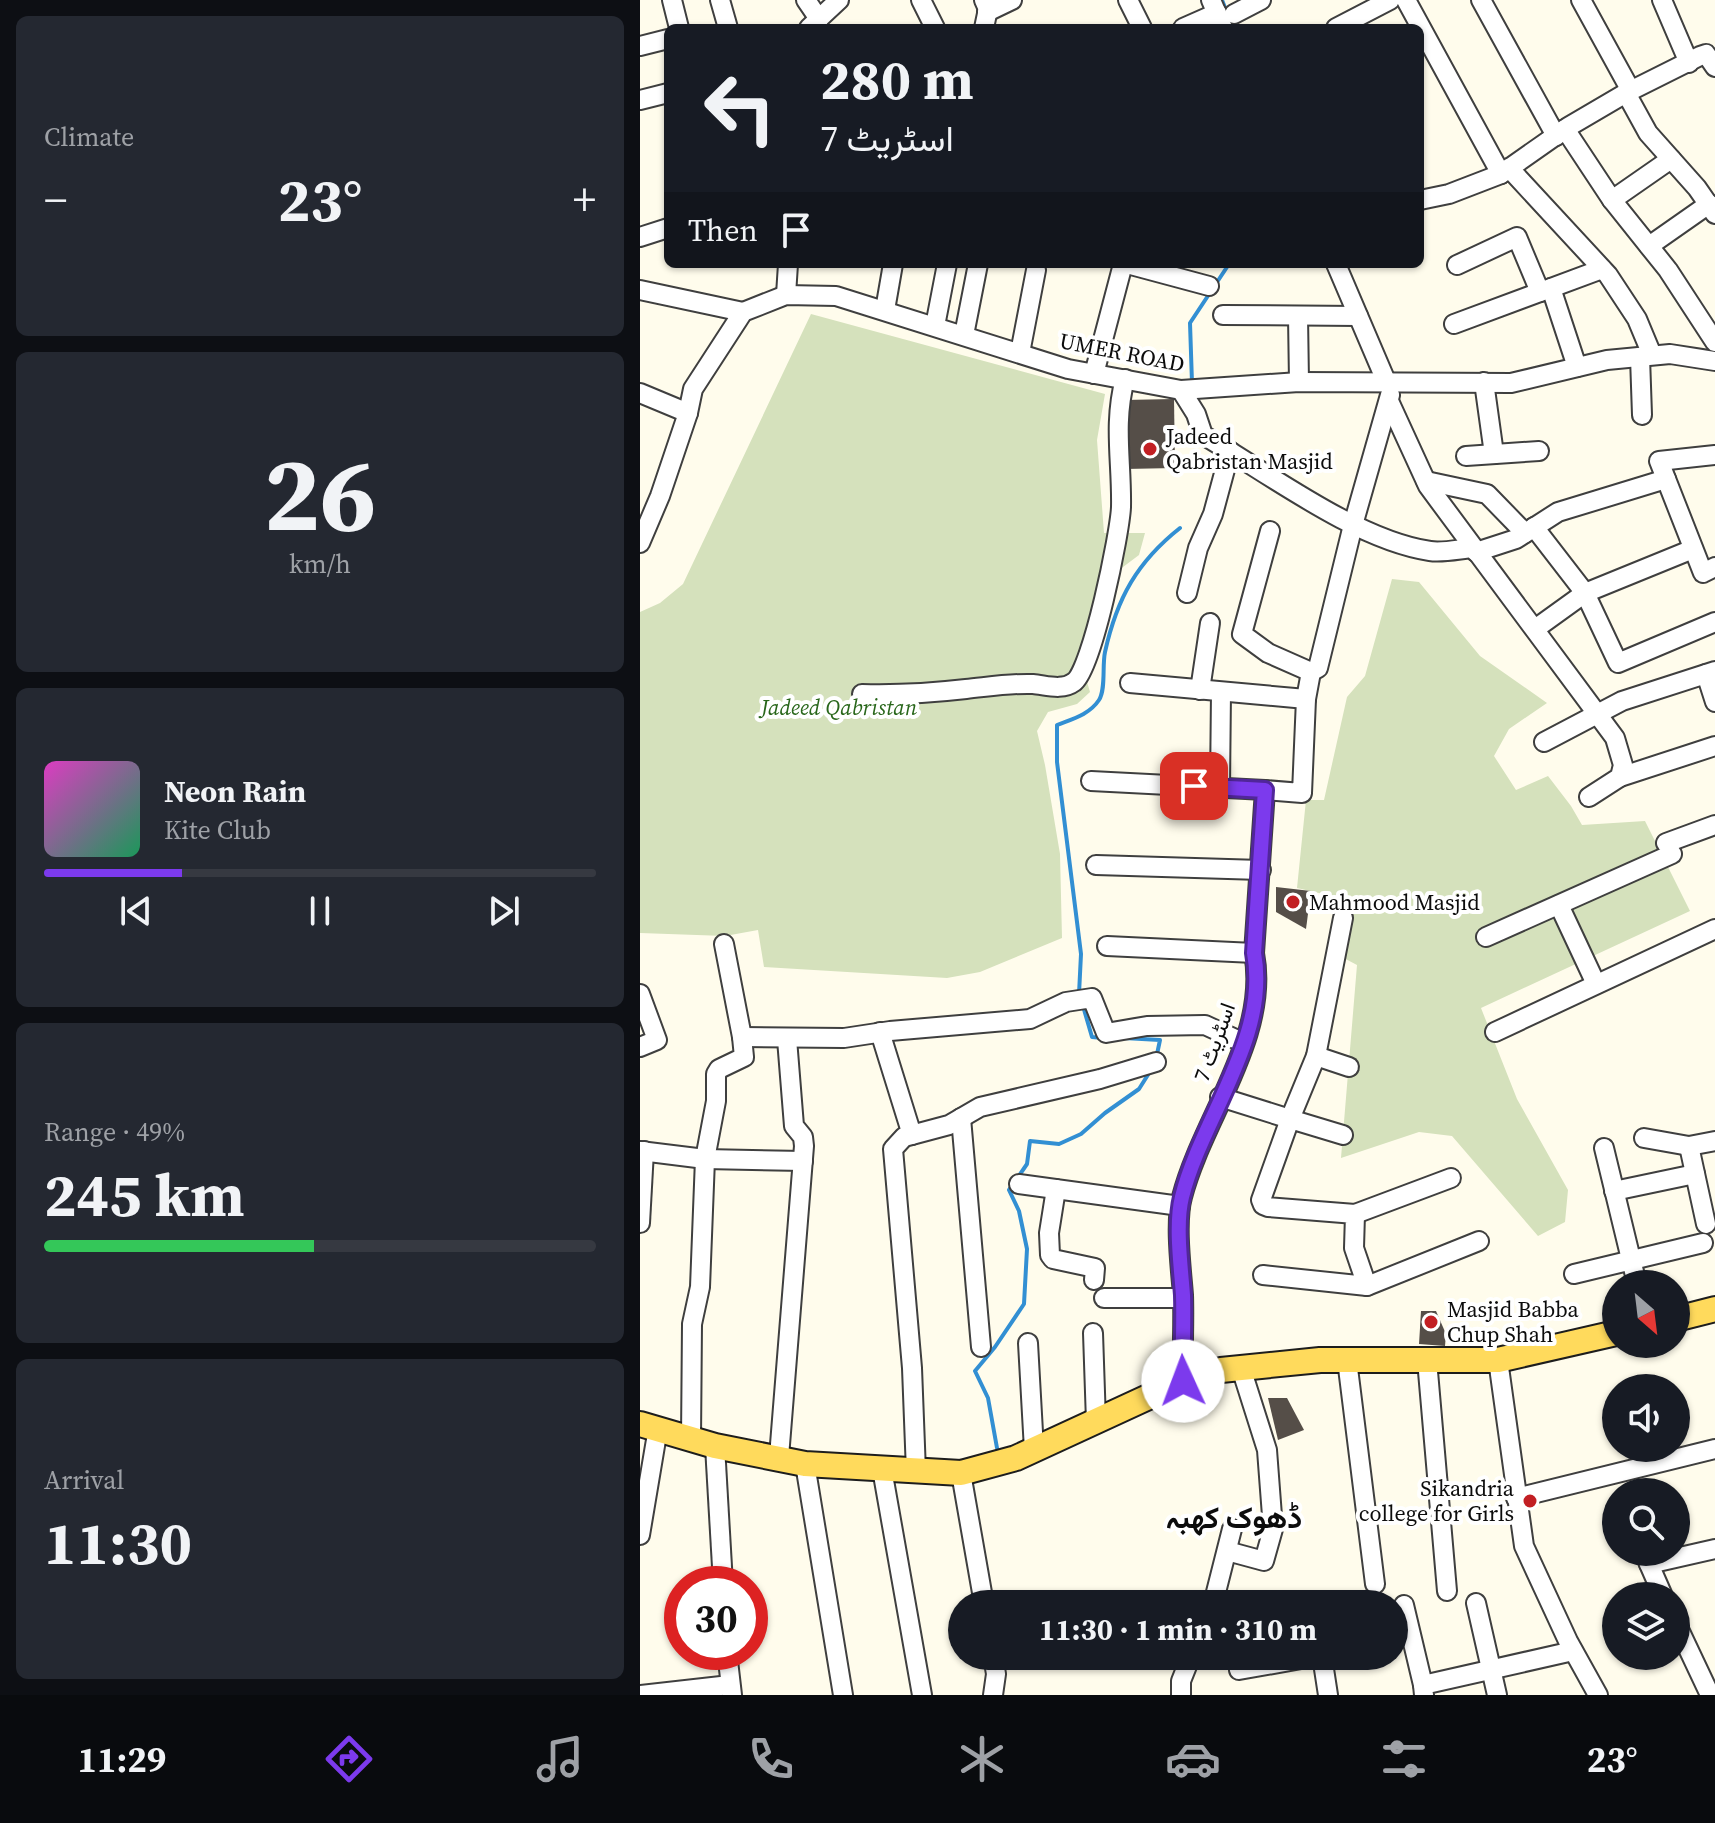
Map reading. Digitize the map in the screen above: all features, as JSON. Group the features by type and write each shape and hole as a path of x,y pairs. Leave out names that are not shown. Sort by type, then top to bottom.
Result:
{"main road":[{"path":"1690,1315 1715,1309"},
{"path":"649,1426 715,1446 805,1464 961,1473 1016,1458 1183,1381 1221,1370 1320,1360 1498,1360 1602,1336"}],"street":[{"path":"672,0 678,24"},
{"path":"720,0 727,24"},
{"path":"806,0 814,24 839,0"},
{"path":"921,0 933,24"},
{"path":"985,13 1012,0"},
{"path":"1128,0 1140,24"},
{"path":"1194,24 1261,0"},
{"path":"1344,24 1390,0"},
{"path":"1406,0 1420,24"},
{"path":"1481,0 1560,132 1668,270 1715,342"},
{"path":"1581,0 1648,133 1712,209 1649,246"},
{"path":"1662,0 1689,63"},
{"path":"1424,31 1505,171 1602,269 1637,319 1646,356 1642,415"},
{"path":"640,46 664,40"},
{"path":"1424,199 1449,194 1505,171 1560,132 1628,92 1706,54 1715,67"},
{"path":"640,100 664,94"},
{"path":"1612,200 1671,159"},
{"path":"640,237 664,229"},
{"path":"1457,265 1517,237 1546,290 1577,367"},
{"path":"786,295 788,268"},
{"path":"885,310 892,268"},
{"path":"935,326 946,268"},
{"path":"964,335 977,268"},
{"path":"1094,374 1124,268"},
{"path":"1140,268 1209,286"},
{"path":"1091,781 1302,793 1306,699 1311,672 1318,668 1353,525 1389,401 1390,381 1338,268"},
{"path":"1454,324 1602,269"},
{"path":"1020,353 1036,270"},
{"path":"640,290 743,312 693,389 660,496 640,543"},
{"name":"UMER ROAD","path":"743,312 786,295 836,296 1068,369 1181,390 1299,382 1511,383 1607,360 1670,354 1715,361"},
{"path":"1223,315 1358,316"},
{"path":"1298,316 1299,382"},
{"path":"862,694 903,695 1031,684 1063,687 1081,676 1090,657 1117,543 1121,480 1117,423 1125,379"},
{"path":"1484,382 1494,454"},
{"path":"1181,390 1196,414 1203,435 1353,525 1391,541 1432,552 1475,550 1516,539 1558,512 1666,479"},
{"path":"640,393 688,413"},
{"path":"1389,401 1426,481 1615,738 1623,765 1620,777"},
{"path":"1187,593 1198,548 1213,514 1230,451"},
{"path":"1466,456 1539,451"},
{"path":"1715,455 1659,461 1703,573 1715,567"},
{"path":"1426,481 1487,494 1530,530 1585,593 1618,663 1715,622"},
{"path":"1270,531 1242,634 1268,653 1311,672"},
{"path":"1535,629 1585,593 1693,549"},
{"path":"1200,690 1210,623"},
{"path":"1544,742 1622,701 1710,672 1715,702"},
{"path":"1130,683 1306,699"},
{"path":"1220,787 1221,692"},
{"path":"1589,797 1620,777 1715,746"},
{"name":"اسٹریٹ 7","path":"1183,1381 1180,1206 1220,1097 1244,1043 1253,1010 1258,971 1254,953 1265,790"},
{"path":"1486,937 1559,905 1715,825"},
{"path":"1096,865 1261,870"},
{"path":"1559,905 1596,984"},
{"path":"1343,918 1316,1056 1261,1200 1263,1205 1355,1214 1451,1178"},
{"path":"1495,1032 1715,929"},
{"path":"691,1438 692,1324 700,1287 705,1159 716,1101 716,1074 719,1069 744,1057 724,944"},
{"path":"1107,946 1254,953"},
{"path":"640,994 657,1040 640,1047"},
{"path":"742,1037 844,1038 1030,1019 1066,1002 1092,998 1106,1033 1147,1026 1205,1025 1244,1043"},
{"path":"880,1032 912,1135"},
{"path":"779,1457 803,1161 803,1137 794,1126 787,1039"},
{"path":"1316,1056 1349,1067"},
{"path":"916,1472 912,1368 893,1149 904,1137 949,1125 980,1107 1100,1079 1156,1062"},
{"path":"1220,1097 1343,1135"},
{"path":"961,1118 981,1347"},
{"path":"1644,1138 1689,1146 1715,1141"},
{"path":"1574,1274 1631,1260 1704,1233 1689,1146"},
{"path":"1604,1148 1634,1270"},
{"path":"640,1223 642,1151 705,1159 803,1161"},
{"path":"1614,1191 1695,1174"},
{"path":"1019,1184 1180,1206"},
{"path":"1056,1189 1049,1233 1050,1255 1053,1259 1095,1268 1094,1280"},
{"path":"1355,1214 1354,1248 1367,1286"},
{"path":"1263,1275 1367,1286 1479,1241"},
{"path":"1104,1298 1183,1298"},
{"path":"1093,1333 1096,1422"},
{"path":"1028,1343 1034,1450"},
{"path":"1347,1360 1375,1584"},
{"path":"1427,1360 1447,1591"},
{"path":"1498,1360 1524,1546 1573,1651 1598,1695"},
{"path":"1227,1551 1264,1561 1273,1529 1267,1450 1241,1368"},
{"path":"640,1535 649,1426"},
{"path":"715,1446 722,1566"},
{"path":"1516,1498 1715,1449"},
{"path":"805,1464 843,1695"},
{"path":"882,1469 922,1695"},
{"path":"1617,1472 1619,1478"},
{"path":"961,1473 982,1590"},
{"path":"1217,1590 1232,1529"},
{"path":"1690,1552 1715,1549"},
{"path":"1476,1603 1497,1695"},
{"path":"1408,1623 1423,1690 1491,1668 1573,1651"},
{"path":"1690,1653 1710,1695"},
{"path":"641,1695 731,1690 729,1670"},
{"path":"993,1695 995,1670"},
{"path":"1181,1695 1181,1681 1185,1670"},
{"path":"1323,1670 1328,1695"}],"green space":[{"name":"Jadeed Qabristan","path":"811,314 1105,394 1097,440 1104,533 1145,533 1139,555 1111,576 1083,668 1090,692 1077,704 1048,712 1037,731 1060,854 1062,938 980,972 947,978 764,967 758,930 725,936 640,933 640,612 660,603 683,584"},
{"path":"1392,579 1419,582 1480,656 1547,703 1509,729 1494,756 1516,790 1548,776 1582,825 1645,821 1690,911 1481,1008 1517,1099 1568,1190 1565,1222 1538,1236 1452,1136 1419,1132 1341,1158 1357,965 1338,955 1345,899 1297,888 1306,800 1324,800 1347,697 1365,676"}],"building":[{"name":"Jadeed Qabristan Masjid","path":"1174,399 1175,468 1125,469 1124,400"},
{"name":"Mahmood Masjid","path":"1276,887 1311,891 1306,929 1276,912"},
{"name":"Masjid Babba Chup Shah","path":"1421,1311 1436,1311 1446,1334 1445,1346 1419,1344"},
{"path":"1268,1398 1287,1398 1304,1430 1278,1440"}],"waterway":[{"path":"1222,0 1231,24"},
{"path":"1192,383 1190,323 1226,268"},
{"path":"1079,994 1081,954 1057,762 1057,725 1085,713 1099,700 1105,652 1123,598 1152,554 1180,528"},
{"path":"1083,1006 1092,1037 1103,1038"},
{"path":"1124,1038 1160,1040 1156,1059"},
{"path":"997,1448 988,1398 975,1371 1024,1304 1027,1249 1019,1211 1009,1190 1027,1164 1030,1141 1059,1144 1081,1134 1139,1089 1151,1070"}],"place":[{"name":"Jadeed Qabristan Masjid","path":"1150,449"},
{"name":"Mahmood Masjid","path":"1293,902"},
{"name":"Masjid Babba Chup Shah","path":"1431,1322"},
{"name":"Sikandria college for Girls","path":"1530,1501"}],"district":[{"name":"ڈھوک کھبہ","path":"1234,1518"}],"route":[{"path":"1183,1381 1180,1206 1220,1097 1244,1043 1253,1010 1258,971 1254,953 1265,790 1194,786"}]}
